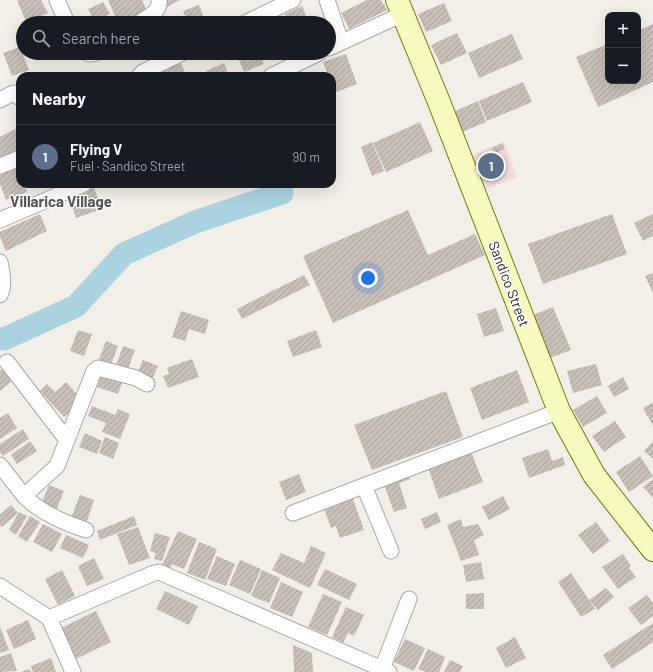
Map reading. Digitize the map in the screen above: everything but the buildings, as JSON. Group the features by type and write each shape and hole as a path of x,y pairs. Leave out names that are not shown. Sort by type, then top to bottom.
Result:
{"main road":[{"name":"Sandico Street","path":"400,7 439,102 559,411 594,475 653,550"}],"street":[{"path":"57,0 65,16"},
{"path":"148,16 160,6 159,0"},
{"path":"260,16 293,0"},
{"path":"327,0 330,16"},
{"path":"336,44 400,7"},
{"path":"143,72 168,60"},
{"path":"279,72 304,60"},
{"path":"0,100 14,93 16,94"},
{"path":"0,166 16,160"},
{"path":"0,220 57,189"},
{"path":"0,262 3,275 3,290 0,294"},
{"path":"7,362 67,440"},
{"path":"24,496 57,466 94,371 98,368 136,378 147,384"},
{"path":"294,513 559,411"},
{"path":"0,465 24,496 33,505 86,530"},
{"path":"364,486 391,551"},
{"path":"49,618 159,572 386,670 409,599"},
{"path":"0,586 49,618 73,672"}],"shaded area":[{"path":"504,142 517,177 484,190 470,156"}],"waterway":[{"path":"0,339 4,339 76,306 124,254 195,222 282,193"}],"place":[{"name":"Flying V","path":"491,166"}],"district":[{"name":"Villarica Village","path":"61,202"}]}
